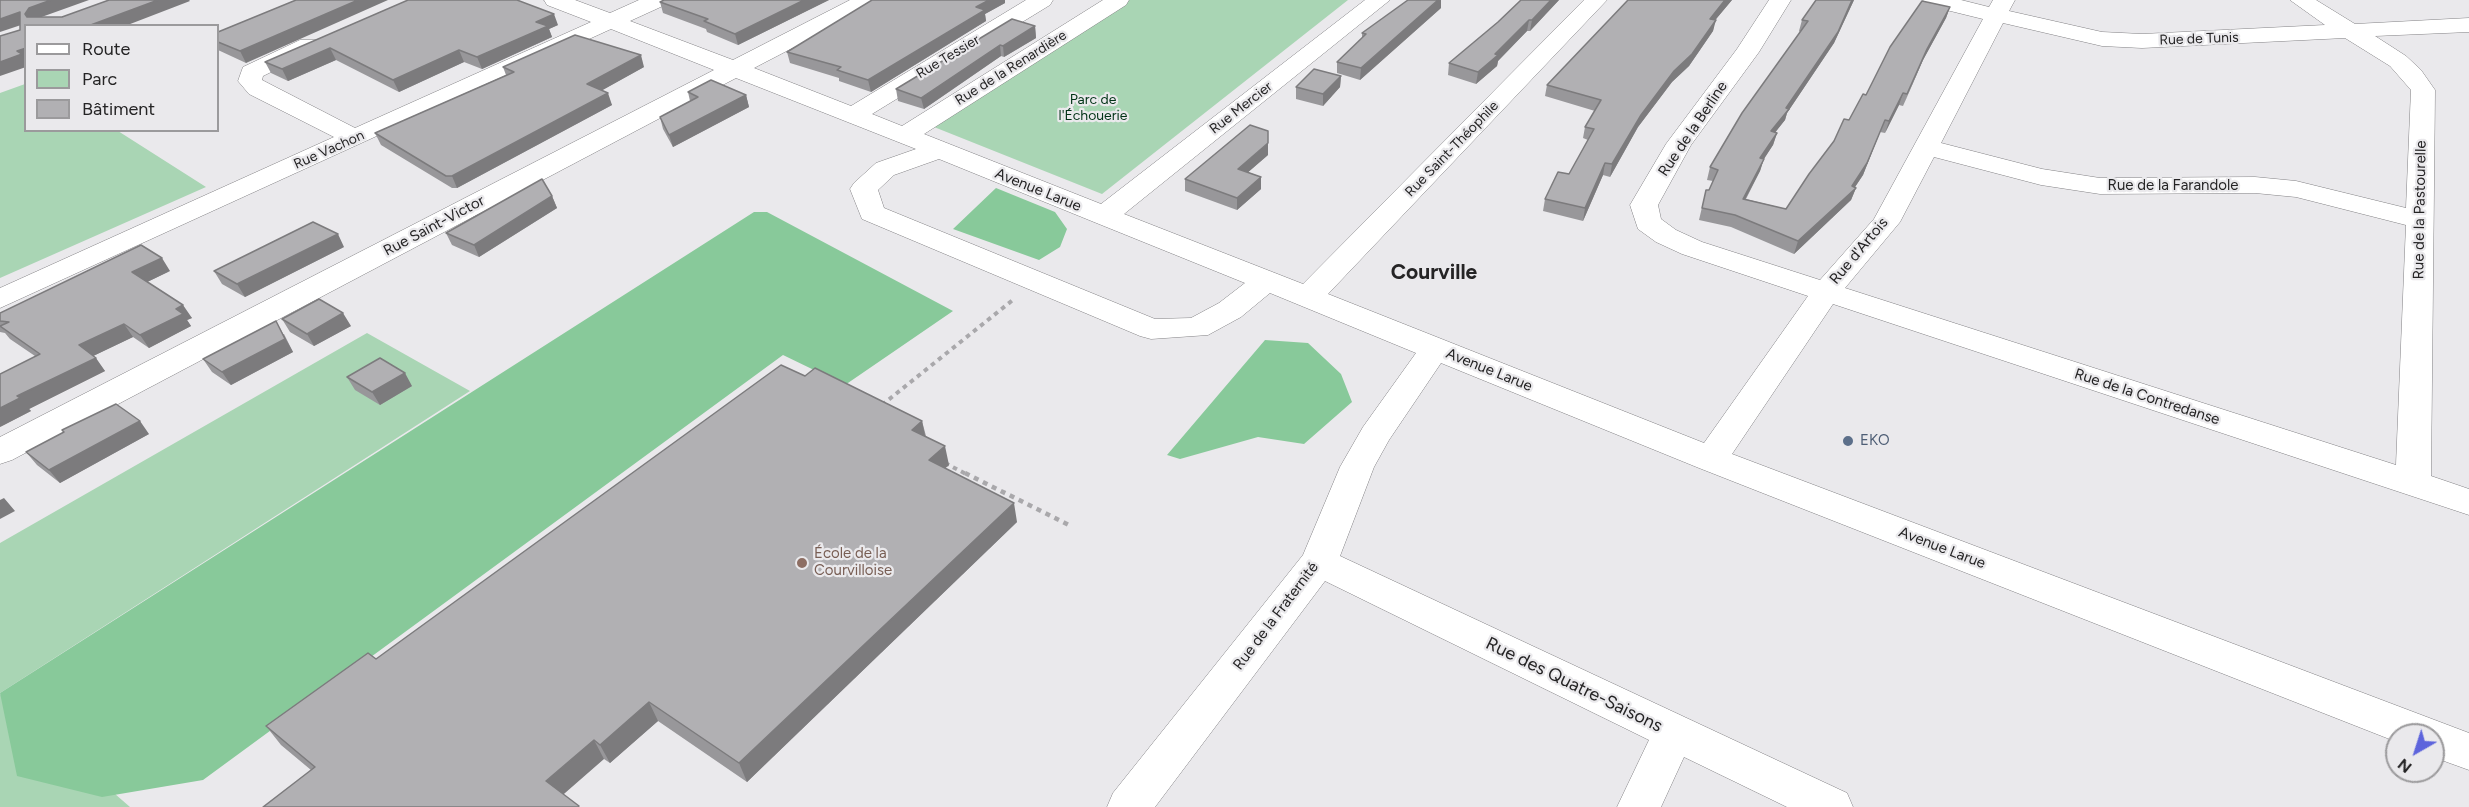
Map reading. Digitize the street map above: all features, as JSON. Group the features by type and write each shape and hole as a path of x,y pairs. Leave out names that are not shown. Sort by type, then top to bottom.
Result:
{"street":[{"name":"Avenue Larue","path":"555,0 853,115 1711,459 2395,723"},
{"name":"Rue Vachon","path":"0,299 657,0"},
{"name":"Rue Saint-Victor","path":"0,452 867,0"},
{"name":"Rue Tessier","path":"853,115 1042,0"},
{"name":"Rue de la Renardière","path":"903,136 1118,0"},
{"name":"Rue Mercier","path":"1104,216 1379,0"},
{"name":"Rue Saint-Théophile","path":"1307,298 1596,0"},
{"name":"Rue de la Berline","path":"1780,0 1747,52 1679,144 1644,205 1648,223 1666,236 1692,248 1825,293"},
{"name":"Rue de Tunis","path":"1934,0 2000,7 2102,39 2142,41 2351,33 2469,25"},
{"name":"Rue de la Pastourelle","path":"2301,0 2398,61 2413,75 2423,90 2413,483"},
{"name":"Rue d'Artois","path":"1711,459 1825,293 1886,222 1928,147 2000,7"},
{"path":"329,36 251,72 250,81 258,89 356,138"},
{"name":"Rue de la Farandole","path":"1928,147 2041,177 2100,186 2255,185 2296,189 2419,220"},
{"path":"939,150 885,169 864,189 872,213 1151,329 1197,328 1230,310 1267,282"},
{"name":"Rue de la Contredanse","path":"1825,293 2469,502"},
{"name":"Rue de la Fraternité","path":"1130,807 1319,562 1366,451 1435,349"},
{"name":"Rue des Quatre-Saisons","path":"1319,562 1830,807"},
{"path":"1639,807 1674,732"},
{"path":"2445,743 2469,752"}],"path":[{"path":"881,406 994,315"},
{"path":"938,460 1071,526"}],"green space":[{"name":"Parc de l'Échouerie","path":"1128,0 1348,0 1102,194 929,125"},
{"path":"24,84 24,132 120,132 206,187 0,278 0,93"},
{"path":"996,188 1055,212 1067,229 1060,247 1039,260 953,229"},
{"path":"754,212 767,212 953,311 845,385 783,355 203,780 102,797 17,776 0,693"},
{"path":"367,333 470,391 0,693 0,543"},
{"path":"1265,340 1308,343 1341,374 1352,402 1304,444 1258,437 1180,459 1167,455"},
{"path":"0,694 130,807 0,807"}],"building":[{"path":"0,0 51,0 29,8 25,14 27,17 62,17 109,0 158,0 93,24 24,24 24,49 17,51 22,54 0,62 0,36 20,30 20,12 0,19"},
{"path":"296,0 358,0 240,51 219,42 219,32"},
{"path":"408,0 517,0 554,14 536,22 548,26 477,57 459,50 393,80 330,48 282,69 265,62"},
{"path":"664,0 804,0 735,34 704,21 708,19 660,2"},
{"path":"872,0 989,0 976,7 985,10 868,80 837,70 841,67 787,52"},
{"path":"1408,0 1438,0 1361,68 1337,62 1366,34 1362,33"},
{"path":"1521,0 1551,0 1495,54 1498,55 1478,72 1449,63 1498,22"},
{"path":"1628,0 1725,0 1710,19 1716,20 1692,54 1674,71 1641,115 1612,164 1605,163 1585,208 1545,199 1558,172 1569,174 1594,129 1585,127 1601,100 1547,85"},
{"path":"1816,0 1852,0 1838,32 1786,108 1789,109 1771,131 1777,133 1760,158 1764,159 1743,199 1786,209 1834,141 1844,119 1849,120 1863,94 1866,95 1890,47 1922,1 1950,7 1927,49 1907,94 1903,93 1889,121 1885,120 1867,163 1852,186 1856,188 1798,241 1735,215 1702,208 1706,190 1709,190 1718,170 1710,167 1742,113 1808,21 1802,20"},
{"path":"1012,19 1035,26 1003,46 1000,45 921,98 896,89"},
{"path":"575,35 641,55 587,84 608,93 452,176 446,176 375,133 514,72 503,67"},
{"path":"1314,69 1341,76 1323,94 1296,87"},
{"path":"711,80 746,95 669,135 660,117 698,97 688,92"},
{"path":"1250,125 1268,131 1268,143 1238,169 1261,177 1237,198 1185,179"},
{"path":"542,179 552,196 474,245 446,233"},
{"path":"313,222 338,234 237,284 214,271"},
{"path":"141,245 162,258 132,272 183,305 176,309 183,314 140,335 124,324 79,345 96,358 17,396 20,398 0,408 0,374 40,354 0,326 9,322 0,321 0,313"},
{"path":"319,299 343,313 307,334 282,319"},
{"path":"276,321 285,339 222,372 203,359"},
{"path":"380,358 405,373 372,392 347,377"},
{"path":"781,365 805,376 815,368 922,421 912,430 945,446 929,460 1014,503 739,763 649,702 600,745 594,740 546,781 578,807 263,807 315,767 266,726 368,653 376,659"},
{"path":"116,404 140,421 49,470 26,452 64,432 62,430"}],"place":[{"name":"EKO","path":"1848,441"},
{"name":"École de la Courvilloise","path":"802,563"}],"district":[{"name":"Courville","path":"1434,273"}]}
